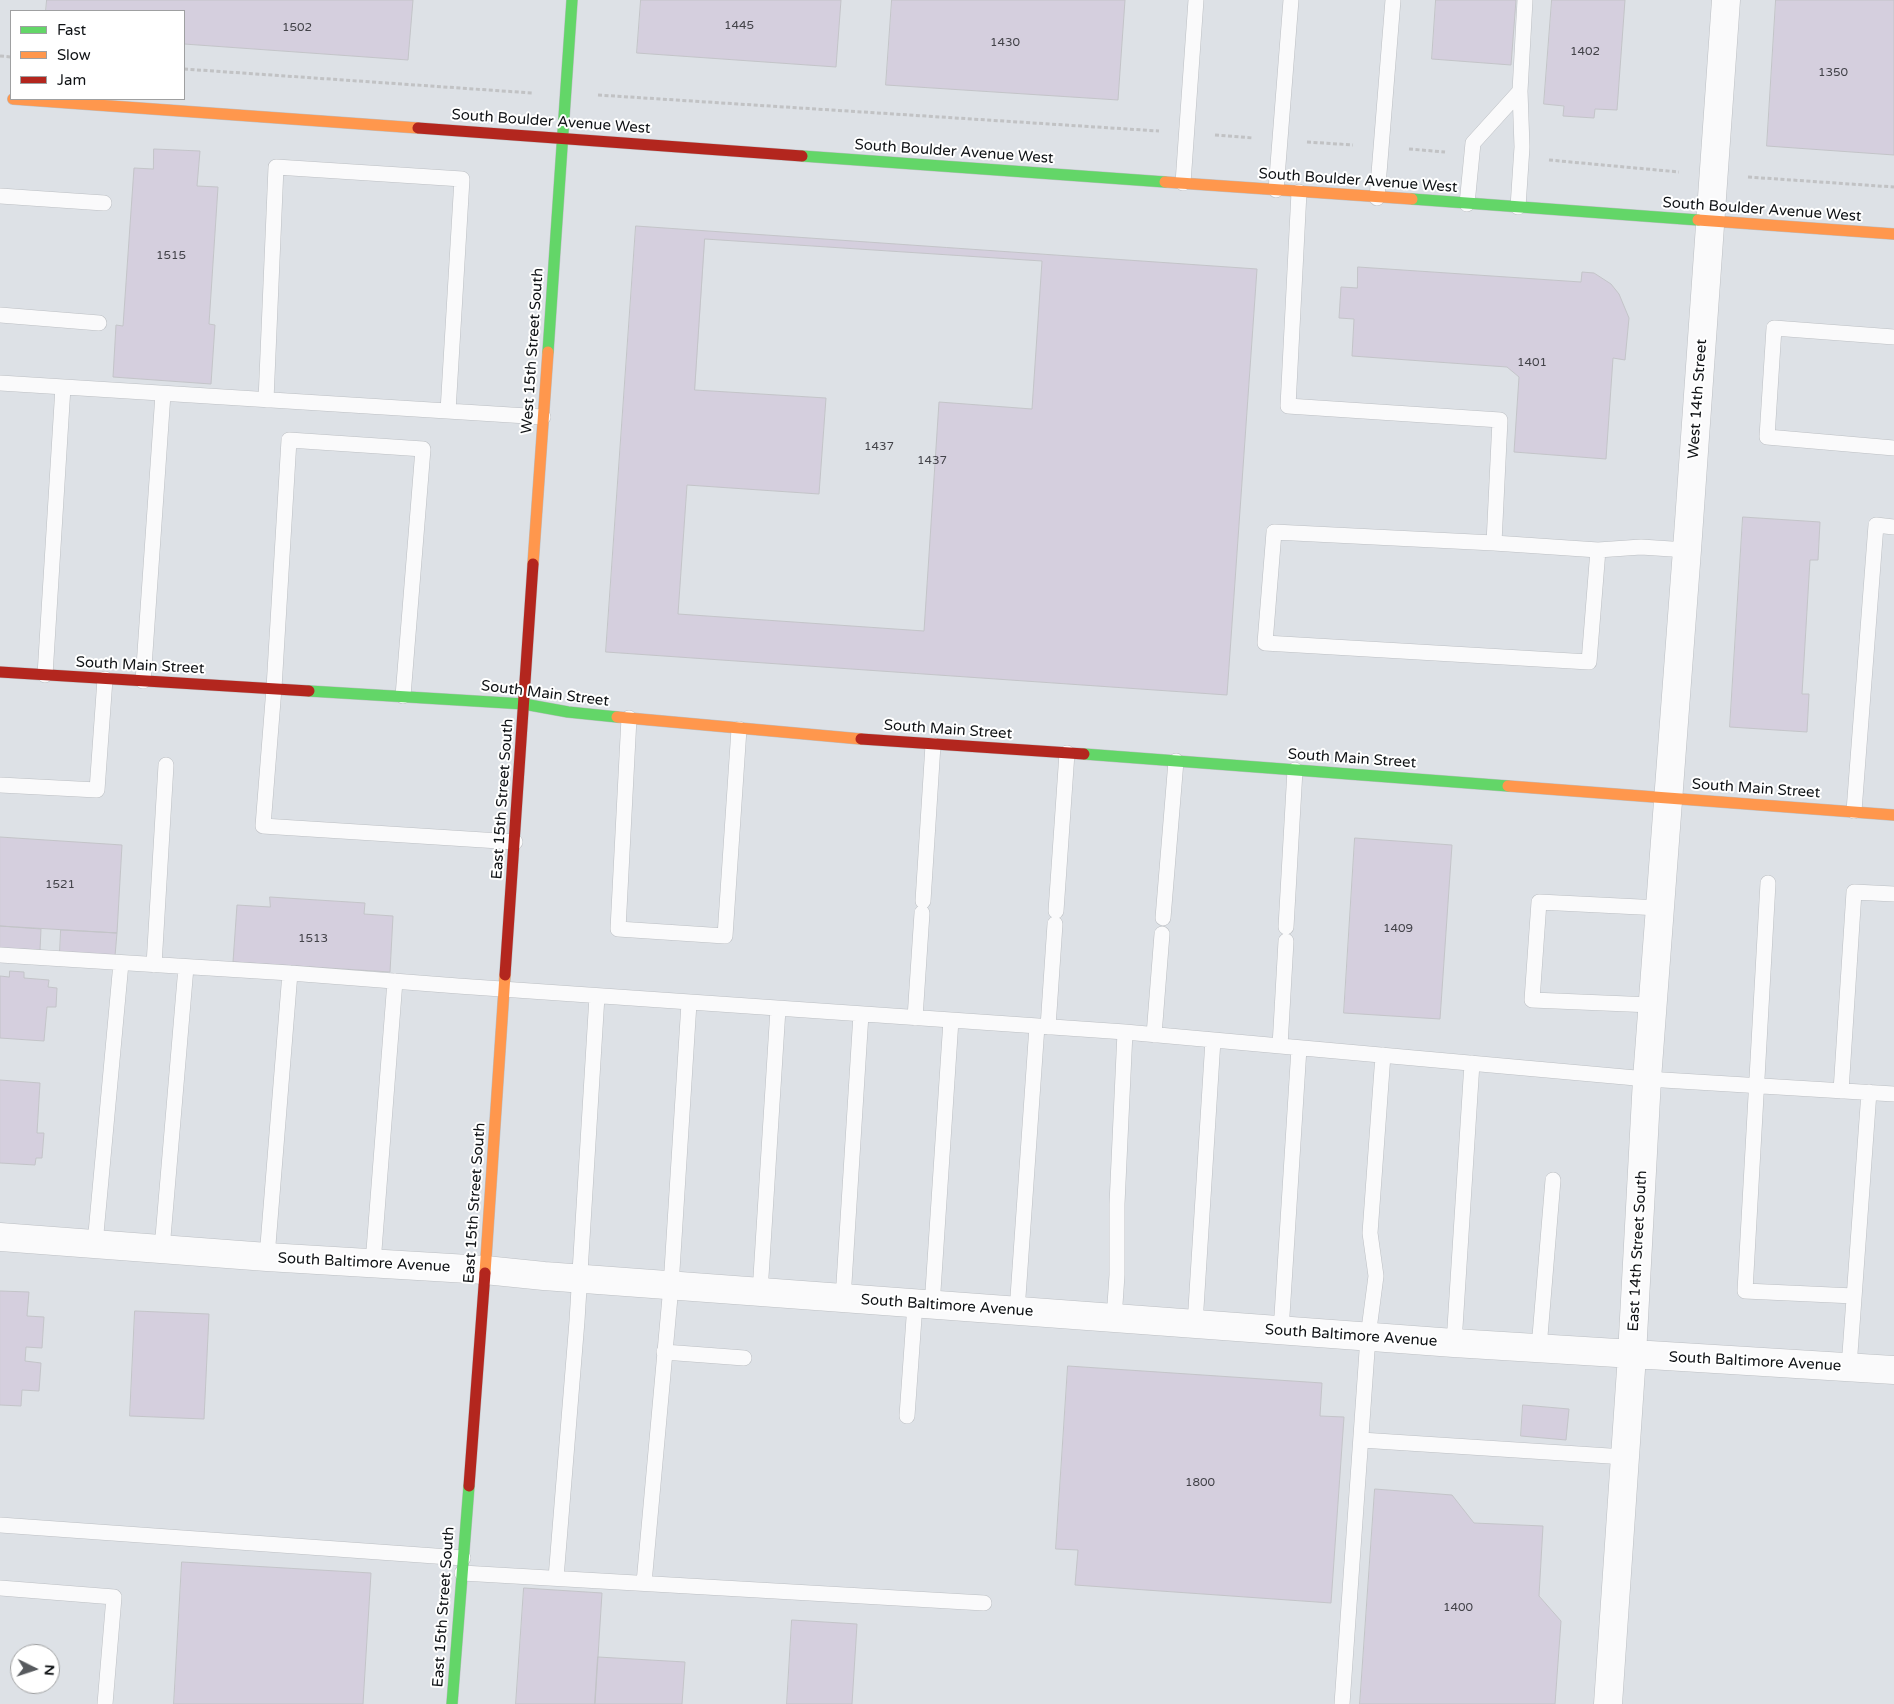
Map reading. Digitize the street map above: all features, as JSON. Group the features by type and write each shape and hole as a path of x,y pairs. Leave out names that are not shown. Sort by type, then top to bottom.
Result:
{"street":[{"name":"West 15th Street South","path":"524,704 572,0"},
{"name":"West 14th Street","path":"1668,798 1726,0"},
{"name":"South Boulder Avenue West","path":"26,100 1894,234"},
{"name":"South Main Street","path":"0,672 524,704 568,712 739,729 934,745 1067,753 1894,815"},
{"name":"East 15th Street South","path":"452,1704 485,1270 524,704"},
{"name":"East 14th Street South","path":"1608,1704 1632,1355 1647,1079 1668,798"},
{"name":"South Baltimore Avenue","path":"0,1238 485,1270 579,1279 1281,1331 1632,1355 1894,1370"}],"lane":[{"path":"1184,183 1196,0"},
{"path":"1276,190 1291,0"},
{"path":"1377,198 1392,0"},
{"path":"1518,207 1521,158 1520,91 1525,0"},
{"path":"1467,204 1473,143 1520,91"},
{"path":"266,400 276,166 462,179 448,412"},
{"path":"1299,192 1288,406 1500,420 1494,543"},
{"path":"0,196 104,202"},
{"path":"0,315 99,323"},
{"path":"1894,338 1774,328 1767,437 1894,448"},
{"path":"0,383 448,412 543,416"},
{"path":"45,675 64,387"},
{"path":"143,681 163,394"},
{"path":"403,696 423,449 289,440 274,688 263,826 515,842"},
{"path":"1854,811 1876,525 1894,527"},
{"path":"1598,550 1589,662 1265,643 1274,532 1598,550 1641,547 1687,550"},
{"path":"0,785 97,790 106,679"},
{"path":"629,718 618,929 725,936 739,729"},
{"path":"915,1018 934,745"},
{"path":"1017,1312 1043,1027 1056,918 1067,753"},
{"path":"1163,918 1176,761"},
{"path":"154,965 166,764"},
{"path":"1280,1046 1295,770"},
{"path":"1768,883 1744,1291 1854,1296"},
{"path":"1841,1091 1854,892 1894,894"},
{"path":"1652,1005 1532,1000 1539,902 1660,908"},
{"path":"1154,1035 1162,934"},
{"path":"0,955 290,973 504,990 1125,1032 1647,1079 1894,1094"},
{"path":"94,1244 121,963"},
{"path":"162,1249 186,967"},
{"path":"268,1257 290,973"},
{"path":"373,1263 395,981"},
{"path":"556,1578 579,1279 597,996"},
{"path":"644,1583 671,1286 690,1002"},
{"path":"760,1292 778,1009"},
{"path":"842,1299 860,1014"},
{"path":"907,1416 924,1305 950,1020"},
{"path":"1114,1319 1125,1032"},
{"path":"1195,1324 1213,1040"},
{"path":"1281,1331 1299,1048"},
{"path":"1342,1704 1368,1337 1376,1276 1370,1233 1383,1055"},
{"path":"1454,1343 1472,1063"},
{"path":"1849,1367 1869,1092"},
{"path":"1539,1348 1553,1180"},
{"path":"664,1352 744,1358"},
{"path":"1361,1440 1625,1457"},
{"path":"0,1525 463,1558"},
{"path":"462,1573 984,1603"},
{"path":"0,1588 114,1597 105,1704"}],"path":[{"name":"South Boulder Avenue West","path":"185,68 565,95 649,98 1188,133 1472,154"},
{"path":"1521,158 1894,187"}],"building":[{"path":"47,0 413,0 408,60 185,44 185,10 46,10"},
{"path":"641,0 841,0 836,67 637,53"},
{"path":"892,0 1125,0 1118,100 886,85"},
{"path":"1436,0 1516,0 1511,65 1432,59"},
{"path":"1552,0 1625,0 1617,110 1595,109 1594,118 1563,116 1564,106 1544,104"},
{"path":"1776,0 1894,0 1894,155 1767,146"},
{"path":"154,149 200,151 197,186 218,187 209,324 215,325 211,384 113,377 116,325 123,326 134,168 153,169"},
{"path":"636,226 1257,269 1227,695 606,652"},
{"path":"705,239 1042,261 1032,409 939,402 924,631 678,614 687,485 819,494 826,398 695,390"},
{"path":"1358,267 1581,282 1582,272 1594,273 1611,284 1619,294 1629,318 1625,360 1613,358 1606,459 1514,452 1519,377 1507,367 1352,356 1354,319 1339,318 1341,287 1357,288"},
{"path":"1743,517 1820,522 1818,560 1810,560 1802,694 1809,694 1807,732 1730,727"},
{"path":"0,837 122,845 117,933 0,926"},
{"path":"1355,838 1452,845 1440,1019 1344,1013"},
{"path":"270,897 365,903 364,914 393,916 390,972 233,962 237,905 270,907"},
{"path":"0,926 41,929 40,950 0,948"},
{"path":"61,930 117,933 115,956 60,952"},
{"path":"10,971 24,972 24,978 49,980 48,987 57,988 56,1007 47,1007 44,1041 0,1038 0,976 9,977"},
{"path":"0,1080 40,1083 37,1133 44,1133 42,1158 36,1158 35,1165 0,1163"},
{"path":"0,1291 29,1292 27,1316 44,1317 42,1348 26,1347 25,1361 41,1363 39,1391 22,1390 21,1406 0,1405"},
{"path":"135,1311 209,1314 204,1419 130,1416"},
{"path":"1068,1366 1322,1383 1320,1416 1344,1417 1331,1603 1075,1585 1078,1550 1056,1549"},
{"path":"1523,1405 1569,1409 1566,1440 1521,1436"},
{"path":"1375,1489 1452,1495 1474,1523 1543,1526 1539,1596 1561,1621 1555,1704 1360,1704"},
{"path":"182,1562 371,1573 363,1704 174,1704"},
{"path":"524,1588 602,1593 595,1704 516,1704"},
{"path":"792,1620 857,1624 852,1704 787,1704"},
{"path":"598,1657 685,1662 682,1704 595,1704"}],"traffic: fast":[{"path":"548,352 572,0"},
{"path":"802,156 1165,182"},
{"path":"1412,199 1698,220"},
{"path":"309,691 524,704 568,712 617,717"},
{"path":"1084,754 1508,786"},
{"path":"452,1704 469,1486"}],"traffic: slow":[{"path":"27,100 418,128"},
{"path":"1165,182 1412,199"},
{"path":"1698,220 1894,234"},
{"path":"533,564 548,352"},
{"path":"617,717 861,739"},
{"path":"1508,786 1894,815"},
{"path":"485,1273 505,975"}],"traffic: jam":[{"path":"418,128 802,156"},
{"path":"505,975 533,564"},
{"path":"0,672 309,691"},
{"path":"861,739 1084,754"},
{"path":"469,1486 485,1273"}]}
